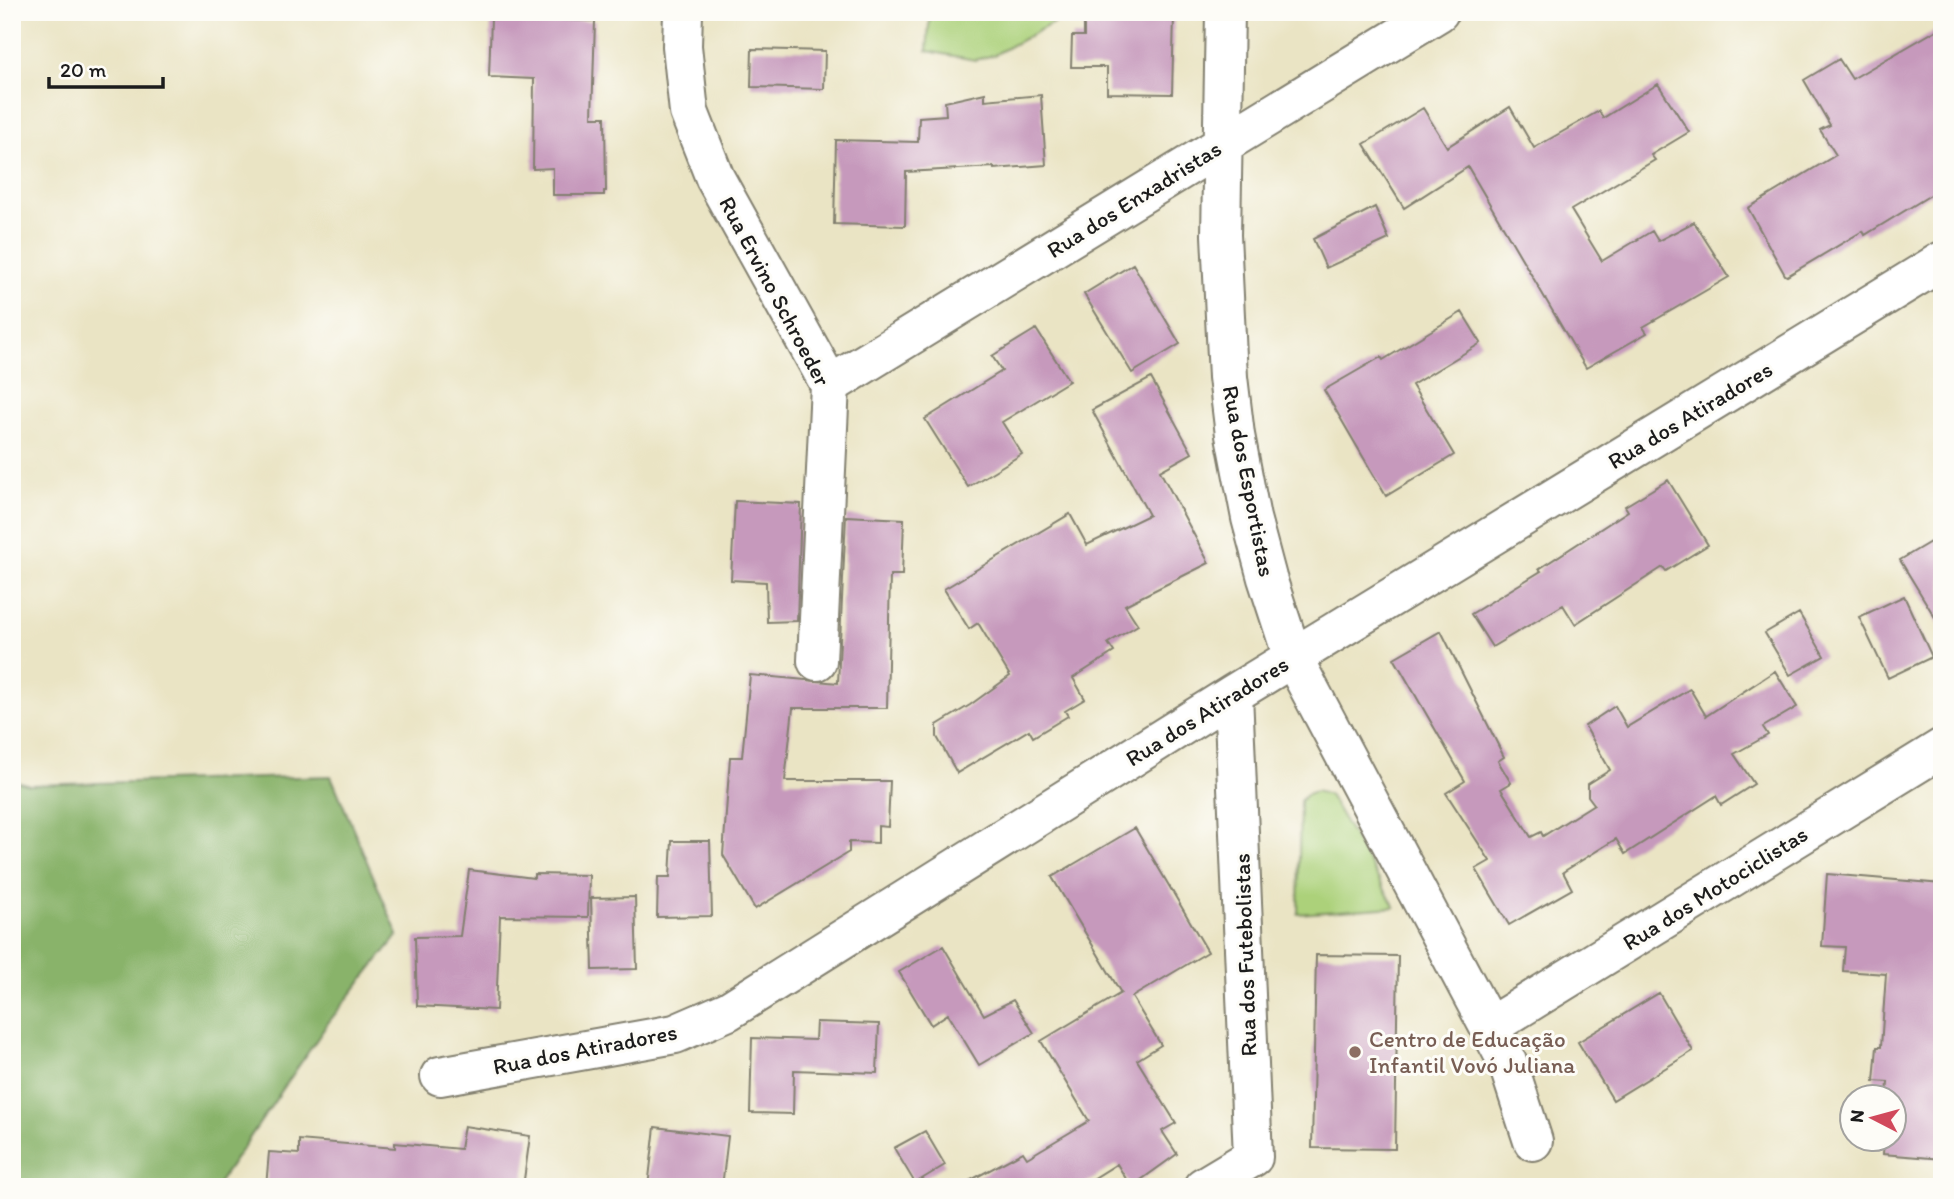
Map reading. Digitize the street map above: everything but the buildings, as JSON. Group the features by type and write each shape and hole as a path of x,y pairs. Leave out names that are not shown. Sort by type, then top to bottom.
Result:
{"street":[{"name":"Rua Ervino Schroeder","path":"683,12 682,46 689,112 710,167 830,385 817,661"},
{"name":"Rua dos Esportistas","path":"1225,12 1221,235 1227,377 1251,518 1267,578 1293,657 1507,1061 1533,1141"},
{"name":"Rua dos Enxadristas","path":"830,385 1439,12"},
{"name":"Rua dos Atiradores","path":"440,1076 675,1034 727,1011 1233,694 1942,261"},
{"name":"Rua dos Futebolistas","path":"1203,1187 1253,1157 1233,694"},
{"name":"Rua dos Motociclistas","path":"1489,1027 1942,748"}],"green space":[{"path":"930,12 1073,12 994,55 975,60 927,51"},
{"path":"331,776 398,935 328,1023 216,1187 12,1187 12,780 30,785"},
{"path":"1316,791 1329,795 1395,907 1298,914 1300,801 1307,794"}],"place":[{"name":"Centro de Educação Infantil Vovó Juliana","path":"1355,1052"}]}
